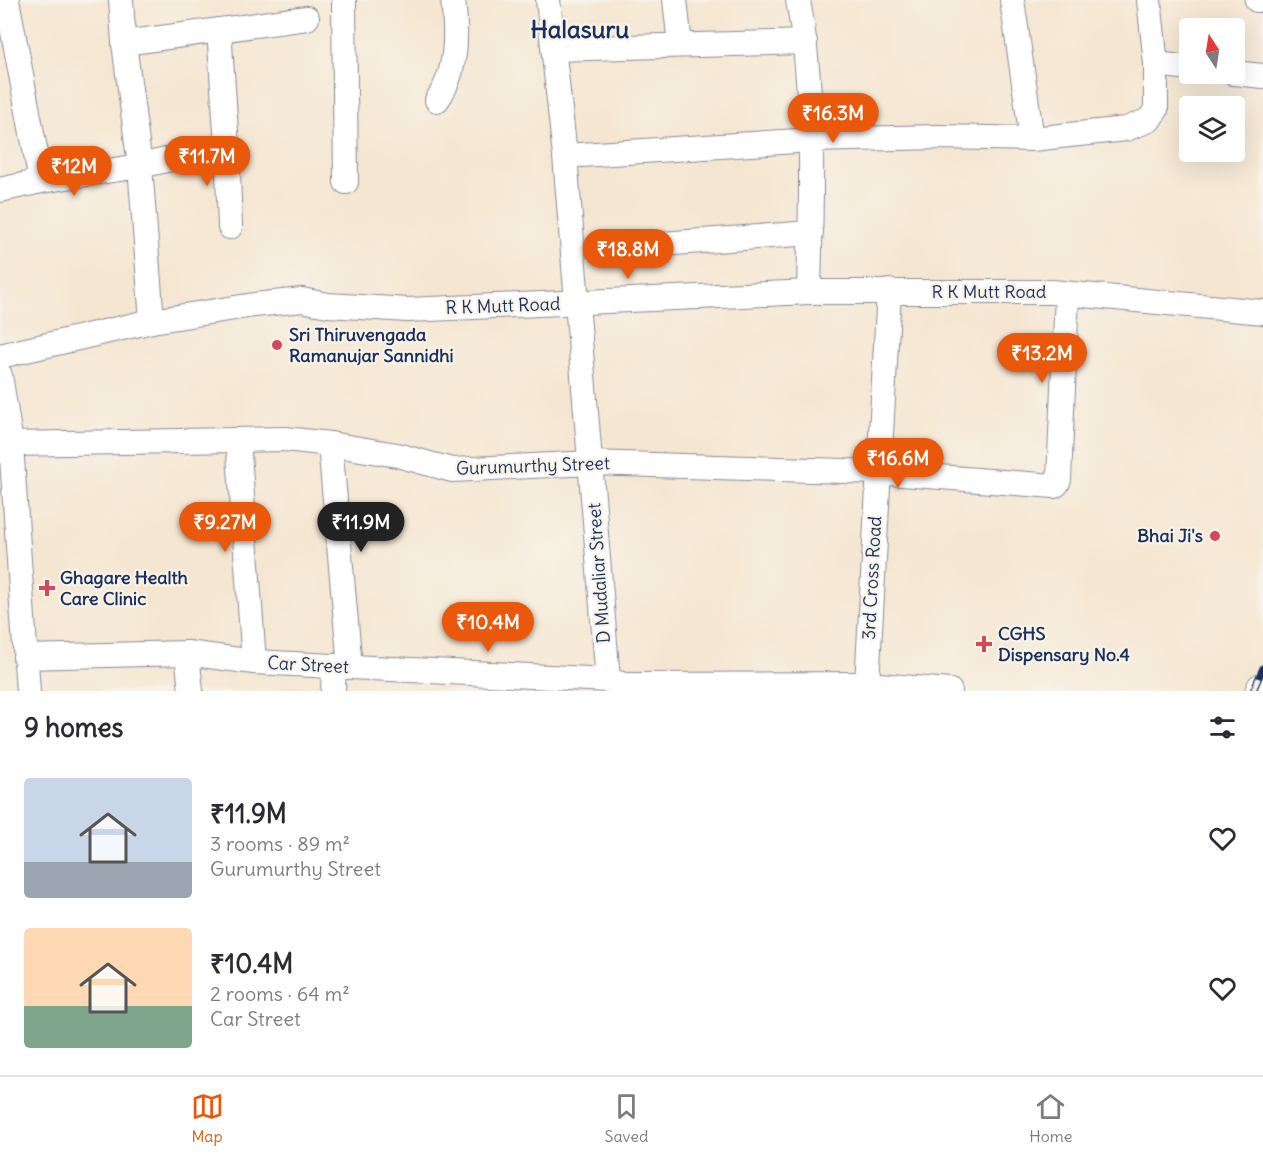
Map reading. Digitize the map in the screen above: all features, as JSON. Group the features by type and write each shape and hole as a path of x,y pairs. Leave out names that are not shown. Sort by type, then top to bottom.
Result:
{"street":[{"path":"7,0 41,180"},
{"path":"121,0 124,44 140,166 152,321"},
{"path":"344,0 346,182"},
{"path":"438,100 449,80 452,60 455,25 453,0"},
{"name":"D Mudaliar Street","path":"549,0 565,156 591,463 620,686"},
{"path":"675,0 680,45"},
{"path":"798,0 805,42 812,140 809,292"},
{"path":"1012,0 1032,139"},
{"path":"565,156 812,140 939,137 1032,139 1126,129 1149,120 1156,110 1156,64 1149,0"},
{"path":"1257,0 1263,0"},
{"path":"124,44 307,18"},
{"path":"219,30 230,227"},
{"path":"554,49 805,42"},
{"path":"1156,64 1179,67"},
{"path":"1245,74 1263,76"},
{"path":"0,190 41,180 140,166 227,146"},
{"path":"647,245 811,233"},
{"name":"R K Mutt Road","path":"0,356 152,321 302,300 328,305 408,310 809,292 889,291 1067,294 1263,312"},
{"name":"3rd Cross Road","path":"867,684 889,291"},
{"name":"Gurumurthy Street","path":"11,444 285,440 330,444 397,455 452,470 591,463 878,472 1052,486 1059,480 1067,294"},
{"path":"0,375 11,444 28,691"},
{"path":"238,440 254,662"},
{"path":"330,444 342,667 333,691"},
{"path":"187,653 191,691"},
{"name":"Car Street","path":"26,657 187,653 254,662 620,686 867,684 950,691"}],"railway":[{"path":"1253,691 1263,668"}],"place":[{"name":"Sri Thiruvengada Ramanujar Sannidhi","path":"277,345"},
{"name":"Bhai Ji's","path":"1215,536"},
{"name":"Ghagare Health Care Clinic","path":"47,588"},
{"name":"CGHS Dispensary No.4","path":"984,644"}],"district":[{"name":"Halasuru","path":"580,30"}]}
